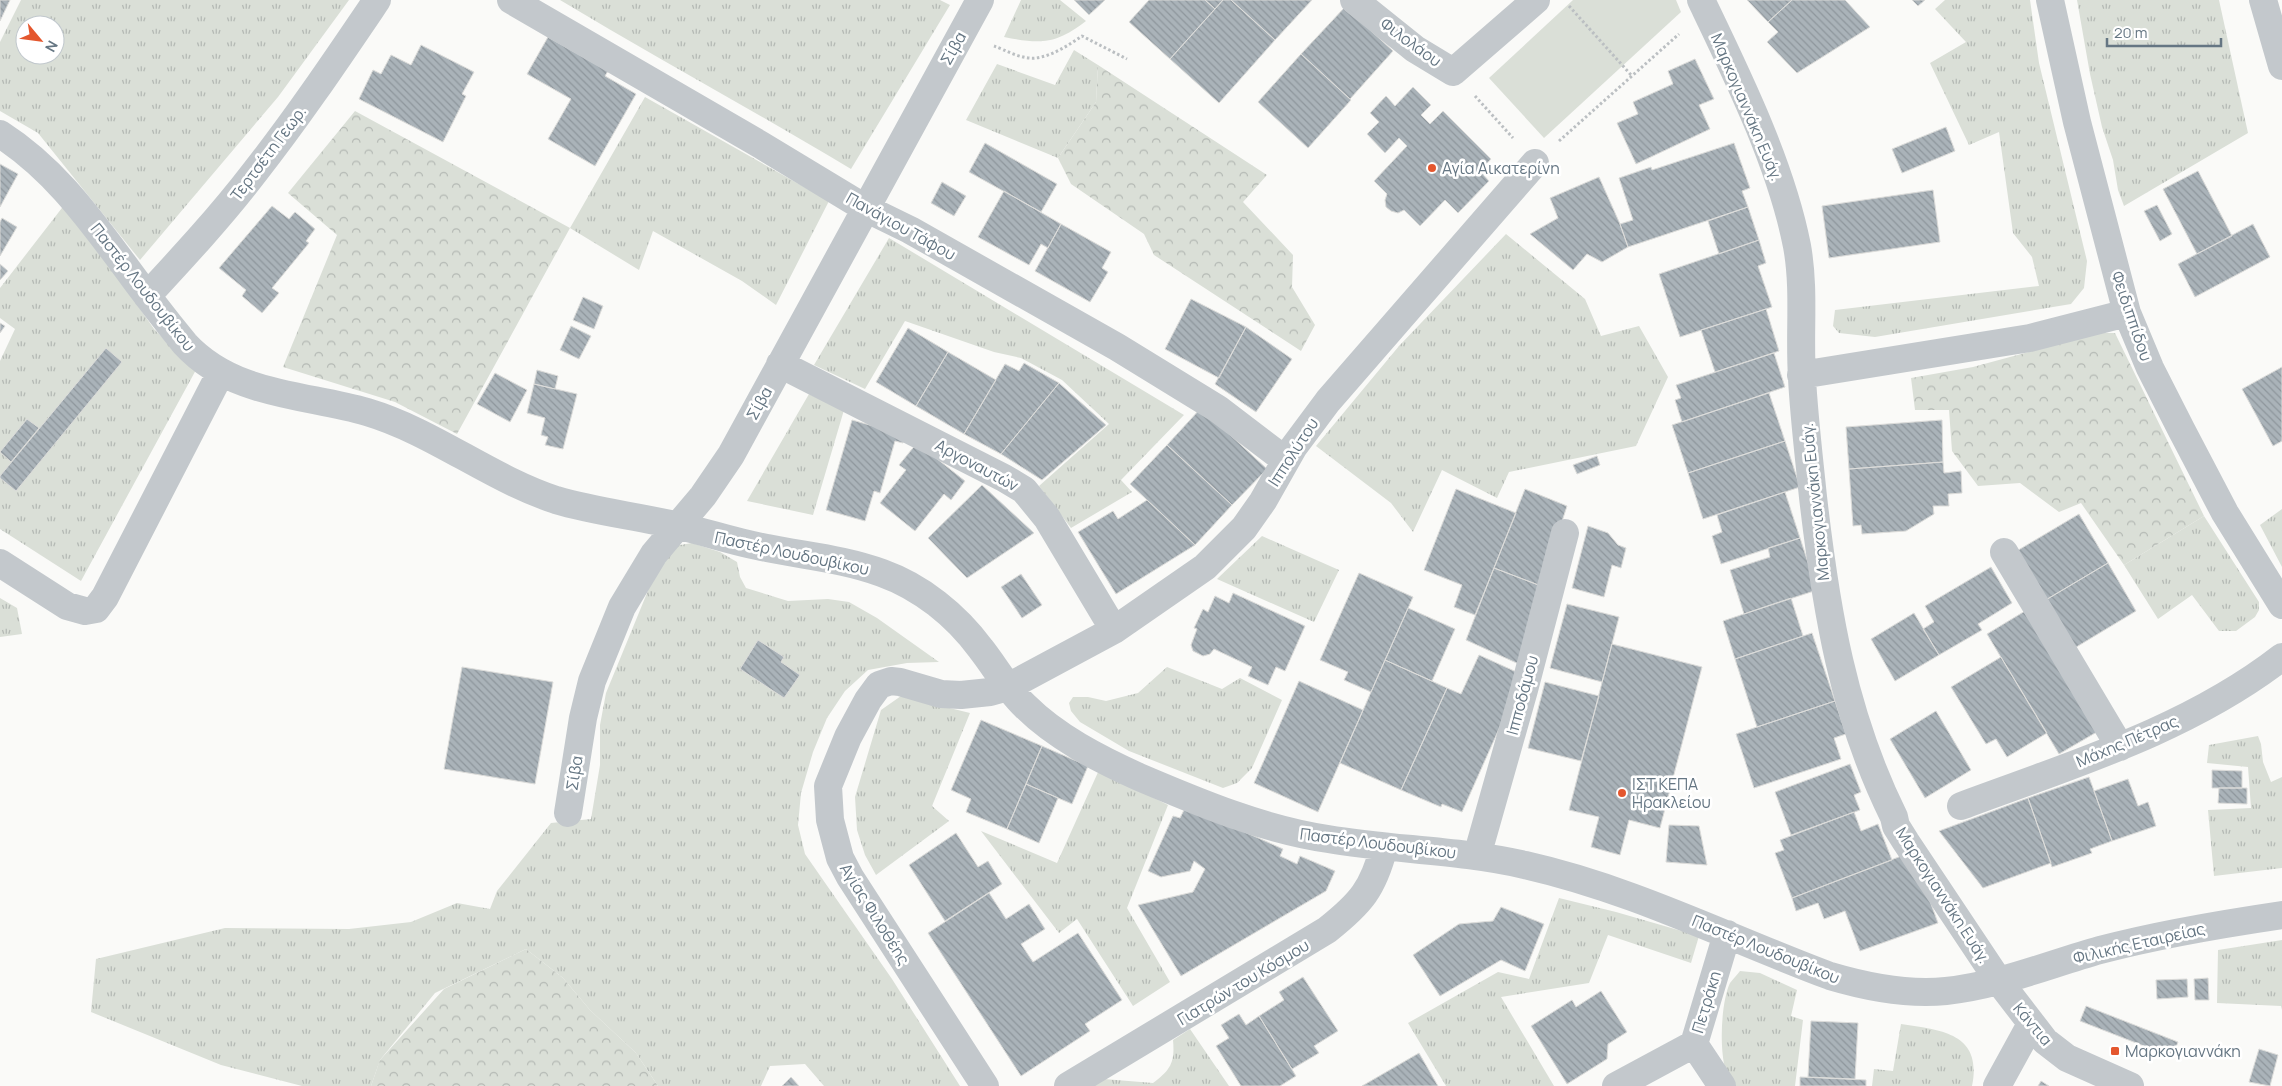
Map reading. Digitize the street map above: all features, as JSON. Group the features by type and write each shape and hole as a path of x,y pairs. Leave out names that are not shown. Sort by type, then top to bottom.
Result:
{"street":[{"name":"Τερτσέτη Γεωρ.","path":"147,296 209,228 254,173 296,118 377,0"},
{"name":"Σίβα","path":"568,813 583,718 592,681 604,647 637,580 654,554 703,496 730,456 980,0"},
{"name":"Φιλολάου","path":"1354,0 1415,49 1453,72 1536,0"},
{"name":"Φειδιππίδου","path":"2050,0 2077,122 2128,313 2163,396 2226,513 2282,605"},
{"path":"2263,0 2282,66"},
{"name":"Πανάγιου Τάφου","path":"516,1 865,208 910,230 1117,347 1218,409 1285,460"},
{"name":"Μαρκογιαννάκη Ευάγ.","path":"1703,5 1758,127 1790,216 1802,283 1801,375 1825,589 1836,652 1855,722 1896,826 1998,980"},
{"name":"Παστέρ Λουδουβίκου","path":"0,134 40,163 55,178 83,210 147,296 194,354 221,372 248,385 276,394 366,412 401,424 505,479 552,498 761,547 849,562 887,575 921,592 948,613 969,634 1008,687 1035,716 1066,737 1132,773 1173,791 1254,822 1292,832 1326,839 1477,856 1524,865 1647,902 1830,976 1876,987 1923,992 1947,991 1978,986 1998,980"},
{"name":"Ιππολύτου","path":"1008,687 1114,630 1185,582 1221,553 1254,514 1285,460 1304,432 1369,352 1535,163"},
{"path":"1801,375 2030,338 2128,313"},
{"name":"Αργοναυτών","path":"780,364 1024,490 1048,518 1114,630"},
{"path":"0,563 68,606 85,611 96,609 105,597 221,372"},
{"name":"Ιπποδάμου","path":"1477,856 1524,690 1565,533"},
{"path":"2004,552 2120,747"},
{"name":"Μάχης Πέτρας","path":"1961,806 2120,747 2180,720 2226,695 2282,657"},
{"name":"Αγίας Φιλοθέης","path":"985,1086 844,866 830,820 828,797 832,773 844,745 868,700 879,685 891,681 900,682 942,694 961,695 990,692 1008,687"},
{"name":"Γιατρών του Κόσμου","path":"1068,1086 1327,930 1362,900 1374,880 1384,846"},
{"name":"Φιλικής Εταιρείας","path":"1998,980 2100,950 2156,937 2203,927 2282,915"},
{"name":"Πετράκη","path":"1616,1086 1694,1044 1727,934"},
{"name":"Κάντια","path":"1998,980 2045,1041 2058,1052 2093,1071 2130,1086"},
{"path":"1997,1086 2031,1024"},
{"path":"1694,1044 1722,1086"}],"path":[{"path":"1564,0 1632,76"},
{"path":"1453,72 1535,163 1632,76 1703,5"},
{"path":"962,32 1014,54 1034,59 1065,47 1082,36 1127,59"}],"green space":[{"path":"21,0 349,0 278,97 140,260 38,133 0,111 0,42"},
{"path":"560,0 940,0 950,5 851,169"},
{"path":"1021,0 1060,0 1086,21 1065,35 1047,41 1028,41 1004,37"},
{"path":"1573,0 1676,0 1681,12 1544,138 1489,78"},
{"path":"1945,0 2030,0 2039,63 2087,261 2084,288 2071,304 1875,337 1839,333 1833,326 1835,310 2039,286 2032,257 2013,233 1999,132 1969,145 1930,63 1966,42 1935,9"},
{"path":"2077,0 2219,0 2248,133 2124,206 2118,190 2113,160 2102,127 2090,74"},
{"path":"1074,50 1098,65 1096,102 1058,158 966,120 997,64 1055,85"},
{"path":"1098,65 1267,175 1243,202 1293,255 1292,287 1315,325 1301,351 1154,255 1144,234 1071,184 1058,158 1096,102"},
{"path":"645,97 829,201 776,305 742,281 653,231 639,270 570,228"},
{"path":"355,111 570,228 457,434 395,402 283,367 337,235 288,193"},
{"path":"65,204 77,218 154,329 197,368 81,581 0,529 0,361 15,329 0,318 0,288"},
{"path":"1506,234 1585,299 1601,336 1639,326 1668,377 1636,446 1509,472 1497,498 1442,470 1413,532 1391,503 1316,446 1399,346"},
{"path":"889,238 1184,415 1121,480 1132,492 1071,528 1039,486 1109,424 1062,380 1021,358 994,352 905,321 865,389 814,365"},
{"path":"2098,333 2115,333 2204,516 2124,565 2081,503 2059,512 2020,483 1978,486 1952,451 1949,410 1915,410 1911,378 1973,367"},
{"path":"809,394 844,410 813,515 747,501"},
{"path":"2282,509 2282,567 2260,525"},
{"path":"2204,516 2259,602 2259,610 2255,617 2236,631 2219,631 2192,595 2158,619 2124,565"},
{"path":"1262,536 1339,570 1314,622 1217,579"},
{"path":"692,543 720,552 737,562 740,577 746,588 788,601 828,599 849,602 877,618 939,662 907,663 868,670 845,691 827,718 813,752 801,793 798,825 805,854 892,979 960,1086 824,1086 805,1064 770,1066 761,1086 658,1086 636,1053 590,1010 563,978 526,949 435,993 380,1060 371,1086 302,1086 221,1065 91,1012 96,959 225,928 349,929 411,922 457,903 490,909 497,891 551,823 591,819 600,765 600,725 606,693 654,576 674,546"},
{"path":"0,598 17,608 22,634 0,637"},
{"path":"1167,667 1222,689 1240,678 1282,700 1252,768 1237,783 1223,788 1129,751 1080,722 1071,711 1069,703 1073,697 1088,697 1106,701 1138,693"},
{"path":"901,696 970,713 932,806 949,821 876,875 865,855 857,830 855,797 881,710"},
{"path":"2258,736 2263,762 2271,782 2282,777 2282,868 2214,876 2208,810 2251,808 2248,767 2207,763 2209,745"},
{"path":"1099,770 1168,805 1127,908 1170,982 1133,1006 1077,919 1059,933 981,831 1057,863"},
{"path":"1559,898 1699,936 1691,963 1608,935 1589,983 1501,997 1554,1086 1446,1086 1408,1023 1498,972 1529,979"},
{"path":"2282,940 2282,1010 2281,1006 2217,1003 2218,950"},
{"path":"526,949 563,978 590,1010 636,1053 658,1086 371,1086 380,1060 444,989"},
{"path":"1740,971 1760,973 1797,990 1791,1016 1803,1020 1795,1086 1733,1086 1728,1077 1722,1051 1722,1020 1730,983"},
{"path":"1901,1024 1944,1032 1956,1037 1965,1045 1971,1055 1974,1068 1972,1086 1872,1086 1874,1069 1893,1071"},
{"path":"1190,1029 1229,1086 1091,1086 1104,1079 1153,1083 1164,1074 1170,1065 1173,1054 1173,1040"}],"building":[{"path":"0,0 10,0 0,21"},
{"path":"1074,0 1105,0 1089,15"},
{"path":"1149,0 1205,0 1215,9 1170,59 1129,22"},
{"path":"1205,0 1223,0 1215,9"},
{"path":"1223,0 1231,0 1275,40 1219,103 1170,59"},
{"path":"1231,0 1312,0 1275,40"},
{"path":"1747,0 1792,0 1768,22"},
{"path":"1792,0 1845,0 1870,27 1797,73 1767,42 1778,32 1768,22"},
{"path":"1912,0 1925,0 1918,6"},
{"path":"1345,7 1393,51 1350,99 1301,54"},
{"path":"548,37 608,71 605,76 636,94 595,166 548,139 571,99 527,74"},
{"path":"421,45 474,72 462,94 466,96 443,142 359,99 373,70 381,74 391,55 411,65"},
{"path":"1301,54 1351,100 1308,148 1258,102"},
{"path":"1695,59 1714,99 1699,105 1710,129 1636,164 1617,123 1638,114 1633,102 1673,84 1668,71"},
{"path":"1413,87 1431,105 1421,115 1430,124 1443,111 1491,159 1480,171 1489,181 1458,213 1445,200 1420,226 1404,210 1398,213 1386,207 1385,200 1387,194 1374,181 1407,146 1399,138 1385,153 1367,134 1379,122 1370,113 1386,96 1395,106"},
{"path":"1946,127 1955,151 1902,173 1892,149"},
{"path":"985,143 1057,184 1041,212 969,172"},
{"path":"1734,143 1750,188 1742,191 1748,207 1628,247 1620,224 1633,220 1619,178 1651,167 1652,170"},
{"path":"0,164 18,174 0,207"},
{"path":"2198,171 2232,236 2197,254 2163,189"},
{"path":"1599,177 1628,247 1602,262 1587,254 1573,270 1530,234 1558,218 1550,198"},
{"path":"942,182 966,196 954,216 931,203"},
{"path":"1933,190 1940,242 1829,258 1822,206"},
{"path":"1004,191 1061,224 1048,248 1041,244 1029,265 978,237"},
{"path":"2157,205 2172,234 2160,241 2144,211"},
{"path":"272,206 289,219 295,212 315,229 306,241 309,243 272,288 279,293 262,313 242,296 246,290 219,268"},
{"path":"1748,207 1759,240 1719,254 1708,221"},
{"path":"2,218 17,227 0,256 0,222"},
{"path":"1061,224 1111,252 1102,268 1108,272 1090,302 1035,271"},
{"path":"2253,224 2270,257 2195,297 2178,264"},
{"path":"1759,240 1766,263 1758,266 1772,307 1680,337 1659,274"},
{"path":"0,264 8,271 0,280"},
{"path":"583,297 603,306 594,329 573,320"},
{"path":"1191,299 1246,327 1219,378 1165,349"},
{"path":"1766,309 1779,351 1715,372 1701,330"},
{"path":"0,323 5,326 0,333"},
{"path":"571,326 591,336 579,359 560,350"},
{"path":"1246,327 1292,359 1256,412 1215,384"},
{"path":"908,328 948,352 916,406 876,382"},
{"path":"106,348 122,362 16,491 0,476"},
{"path":"948,352 996,380 964,434 916,406"},
{"path":"1774,353 1785,387 1682,422 1675,400 1681,398 1676,385"},
{"path":"1024,363 1059,383 1001,454 964,434 1005,364 1019,371"},
{"path":"2282,367 2282,441 2273,446 2242,389"},
{"path":"537,370 558,376 555,389 534,384"},
{"path":"495,373 527,390 510,422 477,404"},
{"path":"1059,383 1106,425 1042,480 1001,454"},
{"path":"534,384 577,394 563,449 545,445 548,437 541,435 545,418 527,413"},
{"path":"1769,393 1785,441 1688,473 1672,425"},
{"path":"1201,408 1267,469 1232,505 1167,445"},
{"path":"27,419 39,428 11,462 0,452"},
{"path":"852,420 905,435 903,443 895,441 880,493 874,491 865,521 826,510"},
{"path":"1942,420 1943,462 1849,469 1846,427"},
{"path":"1785,441 1800,487 1703,519 1688,473"},
{"path":"917,443 965,481 951,500 944,494 915,531 880,503 906,470 899,465"},
{"path":"1167,445 1232,505 1195,545 1130,484"},
{"path":"1597,456 1600,465 1577,474 1573,465"},
{"path":"1943,462 1944,473 1961,471 1962,493 1948,494 1949,506 1933,506 1934,514 1906,531 1862,534 1861,525 1853,526 1849,469"},
{"path":"982,485 1034,533 967,578 928,538"},
{"path":"1456,489 1516,513 1475,615 1454,607 1462,585 1424,570"},
{"path":"1525,489 1567,506 1541,586 1494,568"},
{"path":"1785,492 1800,538 1721,564 1712,536 1722,532 1717,515"},
{"path":"1147,500 1195,545 1116,594 1078,532 1113,511 1118,519"},
{"path":"2079,514 2108,563 2044,601 2015,552"},
{"path":"1588,526 1608,533 1618,545 1626,548 1621,568 1612,565 1604,597 1572,588"},
{"path":"1800,538 1817,590 1744,614 1730,570 1770,557 1768,548"},
{"path":"2108,563 2136,611 2073,649 2044,601"},
{"path":"1991,567 2012,603 1978,624 1982,630 1939,655 1923,629 1934,622 1925,606"},
{"path":"1494,568 1541,586 1521,665 1466,640"},
{"path":"1359,573 1413,597 1371,692 1344,680 1348,672 1320,660"},
{"path":"1021,574 1042,605 1022,618 1001,587"},
{"path":"1233,593 1305,626 1285,671 1276,667 1268,685 1248,676 1252,667 1214,649 1210,654 1203,656 1193,651 1191,645 1197,629 1194,628 1203,609 1208,612 1215,596 1229,603"},
{"path":"1791,598 1803,636 1735,659 1723,621"},
{"path":"1567,604 1619,617 1602,682 1550,668"},
{"path":"1408,608 1455,629 1432,681 1385,660"},
{"path":"2030,608 2102,729 2059,754 1987,634"},
{"path":"1914,613 1939,655 1895,681 1871,639"},
{"path":"1812,633 1835,701 1757,727 1735,659"},
{"path":"758,640 784,657 781,662 800,675 784,698 740,669"},
{"path":"1612,644 1702,667 1660,828 1629,820 1620,855 1591,847 1599,817 1569,810"},
{"path":"1479,655 1523,675 1462,812 1442,804 1441,807 1401,790 1447,688 1461,694"},
{"path":"2001,657 2047,733 2007,757 1996,739 1986,744 1951,687"},
{"path":"1385,660 1447,688 1401,790 1340,763"},
{"path":"462,667 553,682 535,784 444,769"},
{"path":"1299,681 1363,710 1318,812 1254,783"},
{"path":"1545,682 1599,696 1581,761 1528,748"},
{"path":"1835,701 1846,734 1834,738 1841,759 1754,788 1736,734"},
{"path":"1936,711 1971,770 1925,798 1890,739"},
{"path":"981,720 1042,746 1007,829 966,812 971,799 951,790"},
{"path":"1042,746 1088,766 1072,804 1026,784"},
{"path":"1850,764 1861,792 1854,795 1860,810 1791,835 1775,792"},
{"path":"2212,770 2242,771 2242,788 2212,788"},
{"path":"2089,777 2112,841 2090,849 2092,853 2052,867 2028,798"},
{"path":"2128,779 2138,806 2148,802 2156,826 2112,841 2094,791"},
{"path":"1026,784 1058,798 1039,843 1007,829"},
{"path":"2219,788 2247,788 2247,804 2218,803"},
{"path":"2028,798 2051,863 1983,888 1939,831"},
{"path":"1186,806 1283,849 1280,856 1297,864 1300,856 1335,871 1326,891 1181,976 1138,905 1193,892 1205,869 1194,861 1190,871 1161,877 1148,871 1173,816 1180,818"},
{"path":"1854,812 1861,831 1878,824 1892,860 1792,898 1775,853 1784,850 1780,840"},
{"path":"1669,825 1699,826 1707,865 1666,862"},
{"path":"956,833 978,867 988,861 1002,884 945,921 909,865"},
{"path":"1904,855 1923,882 1938,923 1860,951 1845,911 1824,919 1818,903 1796,911 1792,898"},
{"path":"989,893 1006,919 1029,904 1045,929 1021,944 1033,962 1078,933 1122,1000 1085,1024 1090,1031 1021,1076 928,933"},
{"path":"1501,907 1544,924 1525,971 1501,960 1440,996 1413,955 1459,924 1493,921"},
{"path":"1303,977 1338,1031 1314,1046 1319,1053 1292,1069 1259,1016 1284,1000 1279,992"},
{"path":"2208,978 2209,1000 2195,1000 2194,979"},
{"path":"2187,979 2188,997 2157,999 2156,980"},
{"path":"1601,991 1627,1032 1608,1044 1607,1059 1567,1084 1531,1026 1572,1000 1576,1007"},
{"path":"2086,1006 2178,1042 2172,1057 2080,1021"},
{"path":"1239,1014 1246,1025 1259,1016 1296,1076 1280,1086 1241,1086 1216,1046 1229,1038 1221,1025"},
{"path":"1811,1021 1858,1023 1855,1079 1808,1077"},
{"path":"2259,1049 2278,1055 2270,1086 2249,1082"},
{"path":"1419,1053 1438,1086 1362,1086"},
{"path":"791,1077 799,1086 782,1086"},
{"path":"1800,1077 1866,1080 1866,1086 1800,1086"},
{"path":"2041,1081 2049,1086 2038,1086"}],"place":[{"name":"Αγία Αικατερίνη","path":"1432,168"},
{"name":"ΙΣΤ ΚΕΠΑ Ηρακλείου","path":"1622,793"},
{"name":"Μαρκογιαννάκη","path":"2115,1051"}]}
